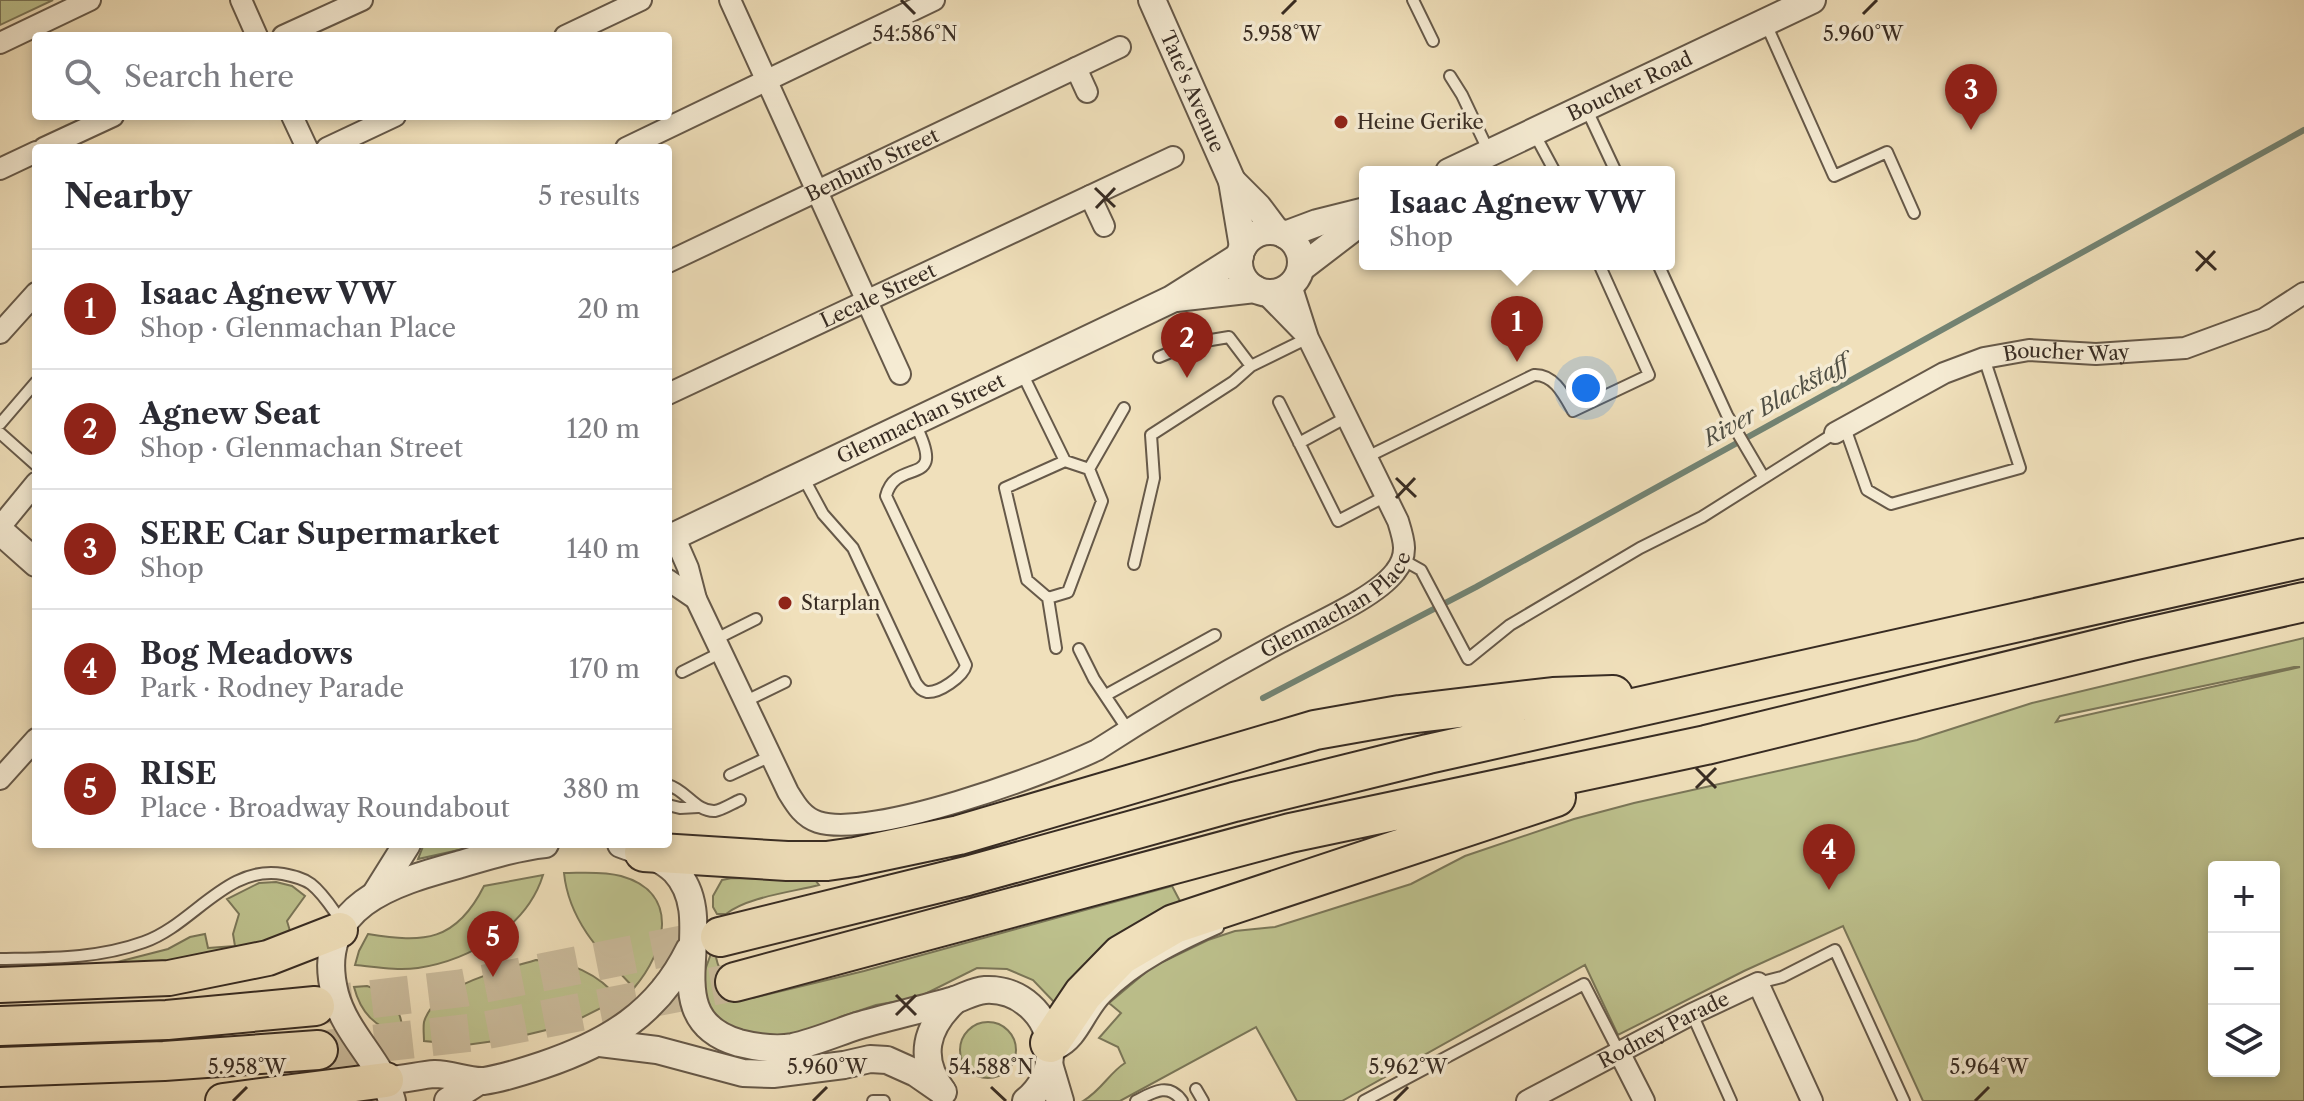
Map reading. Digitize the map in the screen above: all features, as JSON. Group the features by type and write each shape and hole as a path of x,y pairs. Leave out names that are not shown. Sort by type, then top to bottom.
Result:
{"highway":[{"path":"707,940 967,876 1234,802 1413,757 2304,558"},
{"path":"735,982 1290,833 1706,745 2304,602"},
{"path":"633,848 787,861 855,857 959,835 1315,730 1400,715 1553,697 1617,695 1683,698"},
{"path":"1050,1055 1083,994 1121,955 1174,924 1234,912 1706,745"},
{"path":"0,985 169,978 268,958 342,927"},
{"path":"0,1026 167,1020 315,1006"},
{"path":"0,1067 164,1061 318,1050"},
{"path":"223,1101 389,1091"}],"street":[{"path":"0,43 90,0"},
{"path":"241,0 255,32"},
{"path":"292,32 362,0"},
{"path":"573,32 641,0"},
{"path":"730,0 900,374"},
{"name":"Tate's Avenue","path":"1152,0 1232,181 1240,216 1242,251"},
{"name":"Boucher Road","path":"1461,166 1812,0"},
{"path":"634,144 925,2"},
{"name":"Benburb Street","path":"672,260 1120,47"},
{"path":"1076,68 1087,92"},
{"path":"53,144 104,120"},
{"path":"294,120 305,144"},
{"path":"336,144 386,120"},
{"path":"0,169 32,154"},
{"name":"Lecale Street","path":"672,392 1173,157"},
{"name":"Tate's Avenue","path":"1232,181 1281,233"},
{"path":"1090,196 1104,226"},
{"path":"1307,337 1242,275 1242,251 1257,234 1281,233 1359,212"},
{"path":"1259,290 1273,293 1359,224"},
{"path":"1281,233 1298,249 1296,276 1307,337"},
{"name":"Glenmachan Street","path":"672,537 1172,299 1242,251"},
{"name":"Glenmachan Street","path":"1172,299 1259,290"},
{"name":"Boucher Way","path":"1840,430 1944,373 1984,358 2029,350 2096,354 2185,348 2264,319 2304,293"},
{"path":"0,333 32,297"},
{"name":"Glenmachan Place","path":"672,539 688,568 696,599 797,807 819,822 874,822 1014,783 1097,750 1379,588 1395,573 1406,547 1398,521 1307,337"},
{"path":"32,488 0,529 32,559"},
{"path":"672,583 696,599"},
{"path":"0,779 32,743"},
{"path":"404,848 377,892 342,927 334,946 335,994 357,1040 389,1091 405,1080 433,1074 479,1081"},
{"path":"377,892 407,879 529,848"},
{"path":"633,848 661,861 678,874 689,899 695,930 707,940"},
{"path":"707,940 690,984 698,1015 713,1031 726,1038 757,1047 791,1047 986,990 1003,992 1034,1009 1044,1023 1060,1101"},
{"path":"448,1101 479,1081 535,1068 618,1033 654,1002 707,940"},
{"path":"1758,983 1812,1101"},
{"name":"Rodney Parade","path":"1527,1101 1692,1014 1758,983"},
{"path":"947,1096 929,1063 929,1039 940,1015 955,1000"},
{"path":"600,1043 657,1050 743,1073 773,1074 870,1059 887,1060 916,1073 947,1096"},
{"path":"1619,1052 1644,1101"},
{"path":"1026,1101 1044,1079 1050,1055"}],"lane":[{"path":"1413,0 1433,41"},
{"path":"1765,22 1834,176 1887,152 1914,213"},
{"path":"1450,76 1489,152"},
{"path":"1586,107 1613,166"},
{"path":"1533,131 1552,166"},
{"path":"1367,457 1534,375 1542,374 1550,379 1573,411 1649,375 1602,270"},
{"path":"1661,270 1727,415 1764,478"},
{"path":"1159,357 1193,343 1229,337 1251,366"},
{"path":"1134,564 1154,478 1151,435 1233,382 1251,366 1307,337"},
{"path":"1403,560 1421,570 1425,576 1468,659 1510,625 1640,548 1702,517 1840,430 1867,490 1891,504 2020,468 1984,358"},
{"path":"1020,370 1065,461"},
{"path":"0,424 32,387"},
{"path":"1279,402 1338,521 1386,496"},
{"path":"1089,469 1124,408"},
{"path":"1299,443 1347,417"},
{"path":"802,474 823,514 853,548 916,683 922,690 931,691 957,679 966,665 886,496 892,483 921,467 927,459 927,448 914,422"},
{"path":"0,433 32,461"},
{"path":"1048,598 1068,592 1102,501 1089,469 1065,461 1005,488 1027,580 1048,598 1056,648"},
{"path":"682,672 756,619"},
{"path":"1106,695 1215,635"},
{"path":"1079,649 1094,679 1128,730"},
{"path":"746,701 785,682"},
{"path":"730,775 771,756"},
{"path":"672,786 680,788 698,807"},
{"path":"672,806 715,811 740,800"},
{"path":"0,959 106,954 148,941 177,925 237,880 251,875 273,873 299,877 318,891 342,927"},
{"path":"1758,983 1782,977 1835,950 1904,1101"},
{"path":"1364,1101 1584,984 1619,1052"},
{"path":"1692,1014 1731,1101"},
{"path":"1136,1101 1159,1089 1173,1091 1182,1101"},
{"path":"1196,1089 1203,1101"},
{"path":"873,1101 884,1101"}],"green space":[{"path":"0,0 53,0 0,25"},
{"path":"2304,638 2304,1101 1923,1101 1843,926 1744,971 1618,1035 1585,965 1342,1101 1297,1101 1256,1027 1120,1101 1083,1101 1125,1063 1118,1047 1099,1038 1121,1013 1109,1003 1152,967 1208,940 1235,931 1275,927 1411,884 1465,856 1574,819 1917,740 2032,703","holes":["2300,667 2056,722 2060,716"]},
{"path":"422,848 468,848 418,859"},
{"path":"564,873 621,876 640,884 653,896 660,909 660,941 654,958 634,988 599,950 580,922 567,891"},
{"path":"543,875 524,910 494,938 476,949 438,964 418,968 355,965 368,934 422,938 436,934 462,918 484,886"},
{"path":"722,880 815,880 819,885 758,899 726,914 717,914 713,896"},
{"path":"276,882 292,886 305,896 287,921 293,941 250,955 94,968 168,949 190,937 205,934 208,948 235,946 233,934 239,914 227,899 259,883"},
{"path":"1172,886 1182,905 1079,972 1054,1002 1033,980 1007,969 977,968 917,998 876,1005 840,1017 835,1023 784,1037 759,1039 722,1022 706,1005 703,976 714,945 717,963 725,978 737,990 753,998 864,971"},
{"path":"536,960 582,970 602,982 619,999 567,1025 509,1039 466,1045 424,1041 424,1022 442,998 472,980"},
{"path":"367,986 382,993 394,1005 401,1019 401,1036 384,1028 365,1012 354,987"},
{"path":"988,1022 1008,1030 1016,1050 1008,1070 988,1078 968,1070 960,1050 968,1030"}],"waterway":[{"name":"River Blackstaff","path":"1263,698 1476,587 2304,130"}],"tunnel":[{"path":"315,1006 463,988 720,937"},
{"path":"318,1050 477,1032 735,982"}],"place":[{"name":"Heine Gerike","path":"1341,122"},
{"name":"SERE Car Supermarket","path":"1971,130"},
{"name":"Isaac Agnew VW","path":"1517,362"},
{"name":"Agnew Seat","path":"1187,378"},
{"name":"Starplan","path":"785,603"},
{"name":"Bog Meadows","path":"1829,890"},
{"name":"RISE","path":"493,977"}]}
